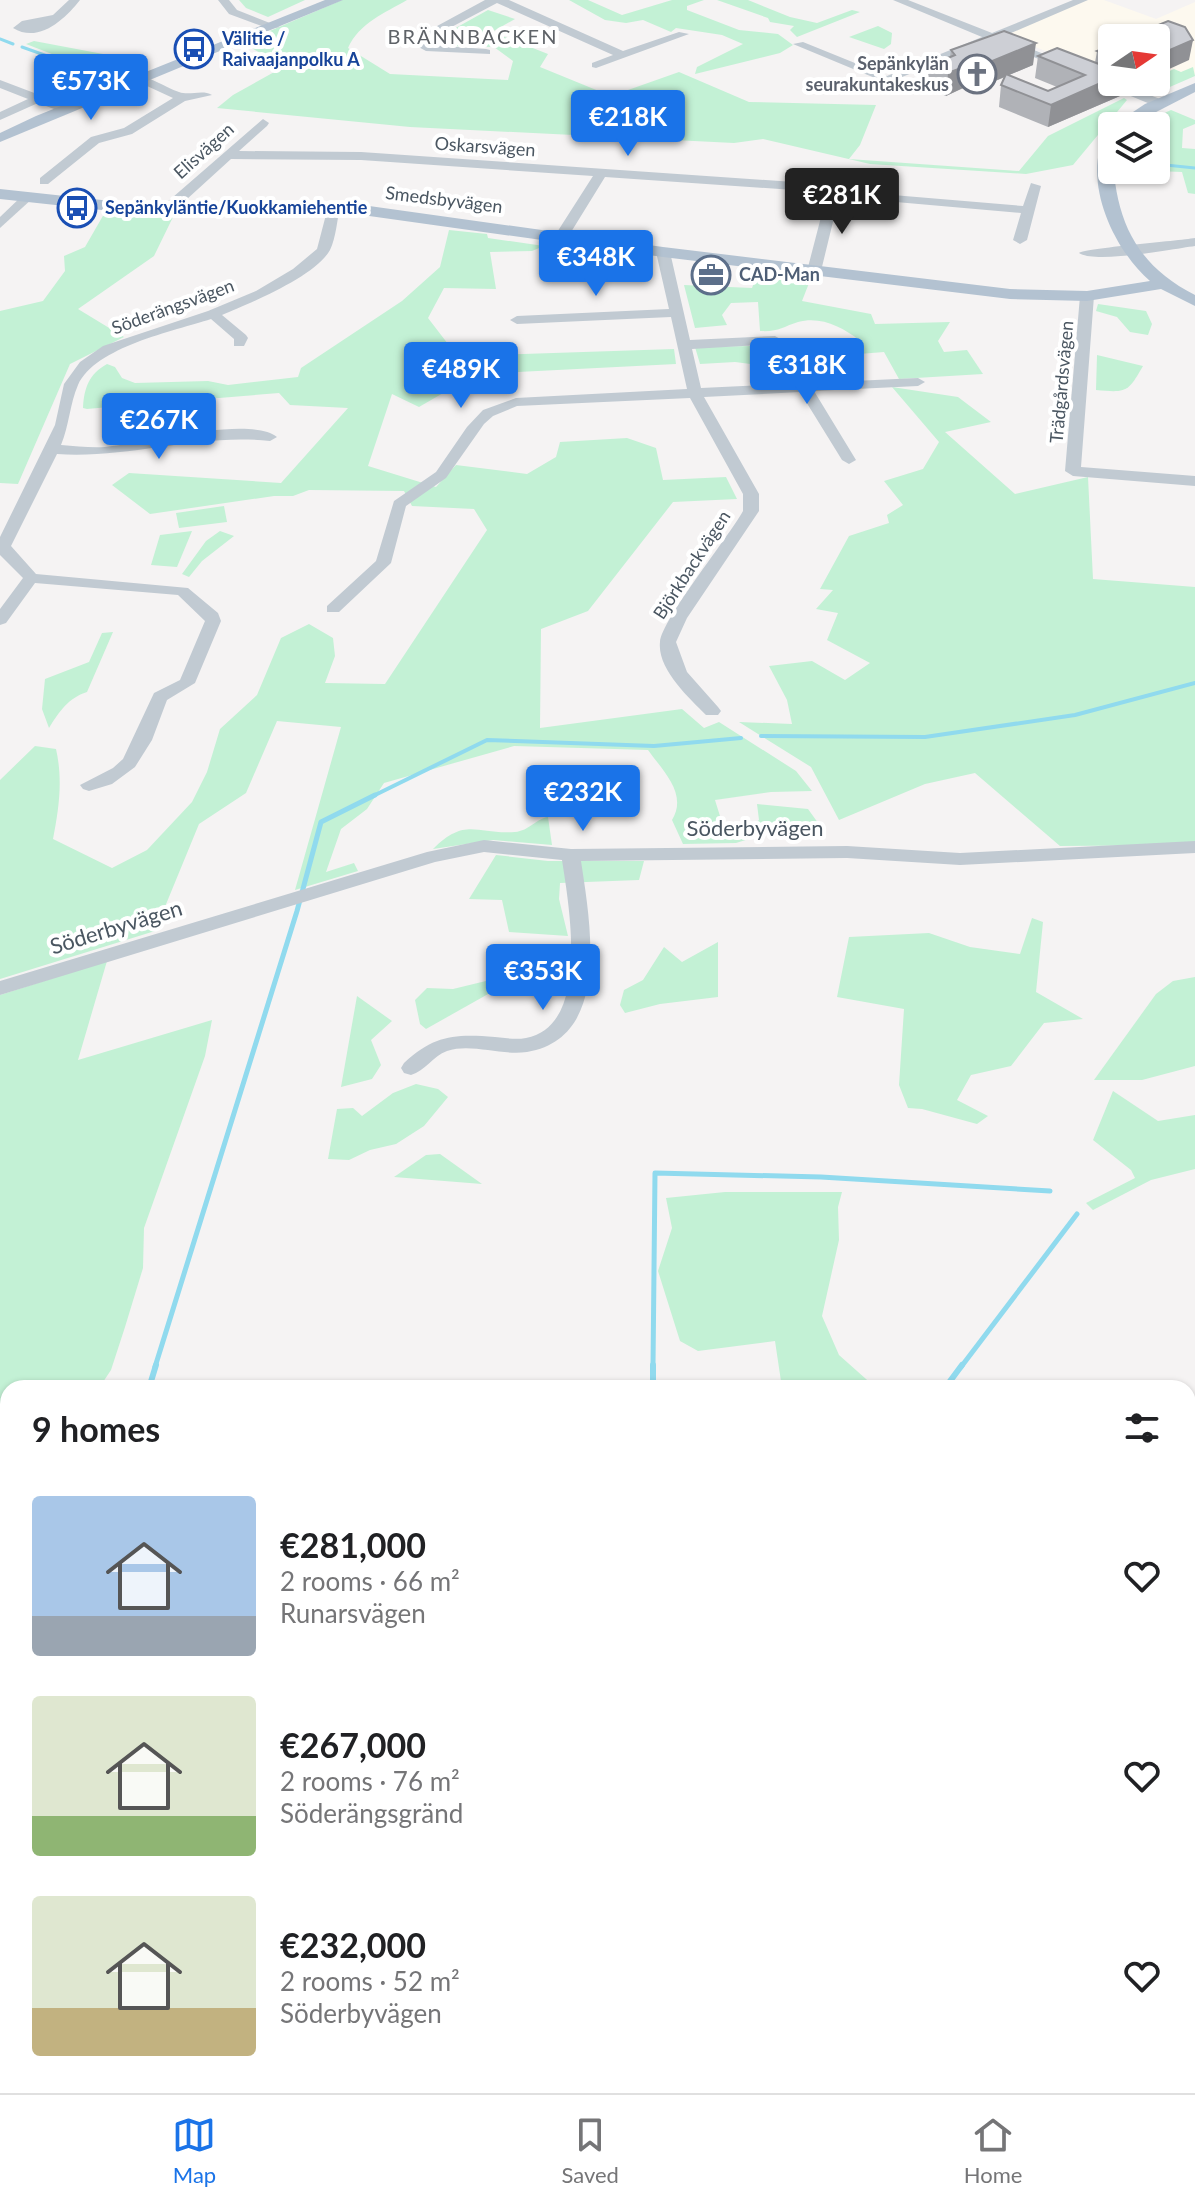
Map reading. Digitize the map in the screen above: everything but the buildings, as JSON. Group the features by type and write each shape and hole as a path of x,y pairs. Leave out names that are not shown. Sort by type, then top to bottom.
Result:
{"main road":[{"path":"0,138 62,108 336,0"},
{"path":"1143,112 1195,87"},
{"path":"1107,184 1124,240 1131,251 1164,284 1195,301"},
{"name":"Smedsbyvägen","path":"0,194 111,206 334,207 964,290 1087,296 1164,284"}],"street":[{"path":"57,18 75,0"},
{"path":"223,0 233,12 274,27"},
{"path":"486,52 426,48 419,44 419,40 493,0"},
{"path":"500,0 622,55"},
{"path":"898,0 1072,68"},
{"path":"799,44 887,80 1083,0"},
{"path":"596,65 683,34"},
{"path":"1086,74 1159,103"},
{"path":"138,78 182,98"},
{"path":"0,84 62,108"},
{"path":"44,181 95,140 128,131 182,98 206,95"},
{"path":"0,116 37,99"},
{"name":"Elisvägen","path":"170,207 263,123"},
{"name":"Oskarsvägen","path":"226,155 346,156 823,188 834,192 1027,210"},
{"path":"561,237 600,174"},
{"path":"1020,240 1035,186"},
{"path":"814,271 834,192"},
{"path":"0,224 27,198"},
{"name":"Söderängsvägen","path":"31,578 3,546 52,449 62,425 71,384 91,359 122,344 213,314 261,294 323,250 334,207"},
{"path":"1086,253 1131,251 1195,242"},
{"name":"Björkbackvägen","path":"663,252 695,393 751,494 751,511 679,618 668,642 677,671 689,690 712,711"},
{"name":"Trädgårdsvägen","path":"1087,296 1073,471 1195,481"},
{"path":"517,320 676,313"},
{"path":"213,314 237,333 241,338 239,343"},
{"path":"683,345 775,340"},
{"path":"333,609 383,563 399,504 438,478 478,419 489,409 516,402 918,382"},
{"path":"804,387 849,460"},
{"path":"52,449 106,452 184,436 230,432 270,437"},
{"path":"0,620 31,578 182,591 212,616 213,621 187,683 160,697 132,763 115,776 89,785"},
{"name":"Söderbyvägen","path":"0,988 433,856 484,846 571,855 847,852 960,859 1195,847"},
{"path":"411,1068 440,1046 527,1045 553,1036 568,1015 580,984 582,952 571,855"}],"shaded area":[{"path":"1075,0 1104,0 1156,19 1195,2 1195,75 1170,86 1170,24 1098,24 1098,72 997,32"}],"green space":[{"path":"239,0 305,0 268,17 246,8"},
{"path":"342,0 407,0 366,25 348,48 390,74 508,80 513,61 494,47 443,46 434,40 488,10 515,19 492,32 548,54 540,67 611,96 679,72 749,102 876,105 860,145 849,159 1019,171 1048,136 1124,98 1127,100 1117,112 1098,112 1098,135 1073,165 1026,174 870,164 763,139 734,143 410,127 217,108 233,95 285,66 242,43"},
{"path":"569,0 588,0 622,15 672,0 704,0 687,6 687,10 739,30 778,34 793,45 780,53 695,74 697,67 743,44 722,35 676,28 671,32 643,20 626,23 605,20"},
{"path":"717,0 748,0 790,17 817,23 852,10 860,12 797,37 790,30 794,26 770,22 768,18"},
{"path":"878,26 892,33 891,44 884,49 849,37"},
{"path":"34,41 135,60 133,66 106,75 26,44"},
{"path":"1193,67 1195,76 1170,87 1170,71 1181,72"},
{"path":"1171,110 1195,120 1195,124 1183,129 1182,148 1195,149 1195,194 1188,193 1182,172 1170,172 1170,112 1167,112"},
{"path":"104,214 173,217 154,256 78,309 124,337 70,364 18,484 0,483 0,311 43,301 65,271 64,256 85,247"},
{"path":"449,230 544,246 532,251 490,252 496,289 444,288 428,318 448,344 463,356 674,349 676,364 476,374 419,407 392,394 368,466 436,487 456,465 527,474 556,457 560,442 627,438 656,448 663,480 726,477 737,499 673,502 588,611 541,629 540,728 682,709 704,728 719,722 796,771 812,791 771,792 715,800 724,829 747,829 759,820 757,804 808,809 821,827 765,834 736,843 683,844 672,820 677,801 672,783 648,750 514,746 384,783 367,809 341,829 326,872 354,863 358,871 295,890 341,727 277,721 246,793 199,824 155,931 0,979 0,780 35,746 56,749 59,794 53,839 112,868 147,850 192,802 207,772 220,729 257,695 281,638 309,624 333,638 335,656 325,683 385,684 487,530 474,509 412,506 404,491 309,490 293,496 150,514 112,485 129,473 281,483 348,408 290,405 279,393 219,398 161,394 120,406 87,409 83,408 89,382 107,364 115,367 122,378 135,383 208,381 228,385 298,377 301,368 402,301 440,267"},
{"path":"758,272 811,278 802,301 871,314 875,324 950,322 938,341 944,352 967,350 983,374 899,379 884,352 847,355 831,364 700,364 695,347 751,346 780,354 859,340 838,327 815,320 760,331 758,302 731,303 722,315 727,325 695,328 684,285 752,288"},
{"path":"1098,304 1146,311 1152,324 1148,335 1130,332 1117,317 1096,311"},
{"path":"1097,355 1143,366 1126,389 1096,390"},
{"path":"892,387 958,397 991,422 945,432 1015,494 1088,477 1093,579 1195,587 1195,845 1060,846 975,773 925,784 839,820 811,767 739,722 792,724 787,700 769,666 812,661 845,680 870,663 827,640 838,613 816,609 833,590 820,589 849,536 889,523 887,515 903,505 884,481 923,469 939,442"},
{"path":"224,506 227,522 179,528 176,513"},
{"path":"192,531 177,567 151,565 160,535"},
{"path":"220,531 234,536 202,561 189,577 182,574 206,541"},
{"path":"113,632 87,692 69,702 49,728 42,709 45,679 89,662 102,633"},
{"path":"548,817 552,845 493,840 433,849 444,839 463,830 515,832"},
{"path":"496,855 548,861 644,861 639,880 560,883 559,899 568,936 509,932 502,900 469,899"},
{"path":"1032,918 1043,922 1036,992 1083,1019 1044,1023 1011,1066 971,1075 957,1100 988,1116 977,1124 908,1108 899,1085 904,1009 837,997 849,937 929,933 970,947 1020,954"},
{"path":"718,942 718,997 660,1004 625,1013 620,1005 624,990 643,980 664,947 682,962"},
{"path":"107,961 78,1060 212,1020 205,1056 144,1228 143,1268 111,1370 104,1380 0,1380 0,995"},
{"path":"1195,977 1195,1066 1142,1080 1094,1080 1156,994 1173,981"},
{"path":"490,980 497,989 426,1029 420,1024 415,1000 427,988 453,989"},
{"path":"357,996 392,1021 371,1040 381,1065 372,1079 341,1087"},
{"path":"416,1084 438,1089 448,1097 424,1126 396,1144 370,1150 349,1160 328,1159 337,1109 353,1108 362,1116 393,1093"},
{"path":"1113,1091 1158,1121 1195,1115 1195,1169 1151,1180 1093,1210 1086,1203 1135,1178 1131,1170 1093,1140"},
{"path":"440,1154 482,1184 394,1177 426,1155"},
{"path":"725,1192 842,1192 838,1207 839,1240 822,1316 839,1355 867,1380 781,1380 775,1341 698,1351 680,1341 658,1271 672,1228 666,1198"}],"waterway":[{"path":"0,39 13,44"},
{"path":"22,47 109,78"},
{"path":"1170,165 1195,168"},
{"path":"761,736 925,737 1075,715 1195,683"},
{"path":"371,797 487,740 654,746 741,738"},
{"path":"371,797 375,795"},
{"path":"155,1367 297,911 321,822 371,797"},
{"path":"653,1367 655,1173 821,1177 1050,1191"},
{"path":"961,1367 1077,1214"},
{"path":"151,1380 156,1365"},
{"path":"951,1380 962,1365"},
{"path":"653,1367 653,1380"}],"place":[{"name":"Välitie / Raivaajanpolku A","path":"194,49"},
{"name":"Sepänkylän seurakuntakeskus","path":"977,74"},
{"name":"Sepänkyläntie/Kuokkamiehentie","path":"77,208"},
{"name":"CAD-Man","path":"711,275"}],"district":[{"name":"BRÄNNBACKEN","path":"473,37"}]}
